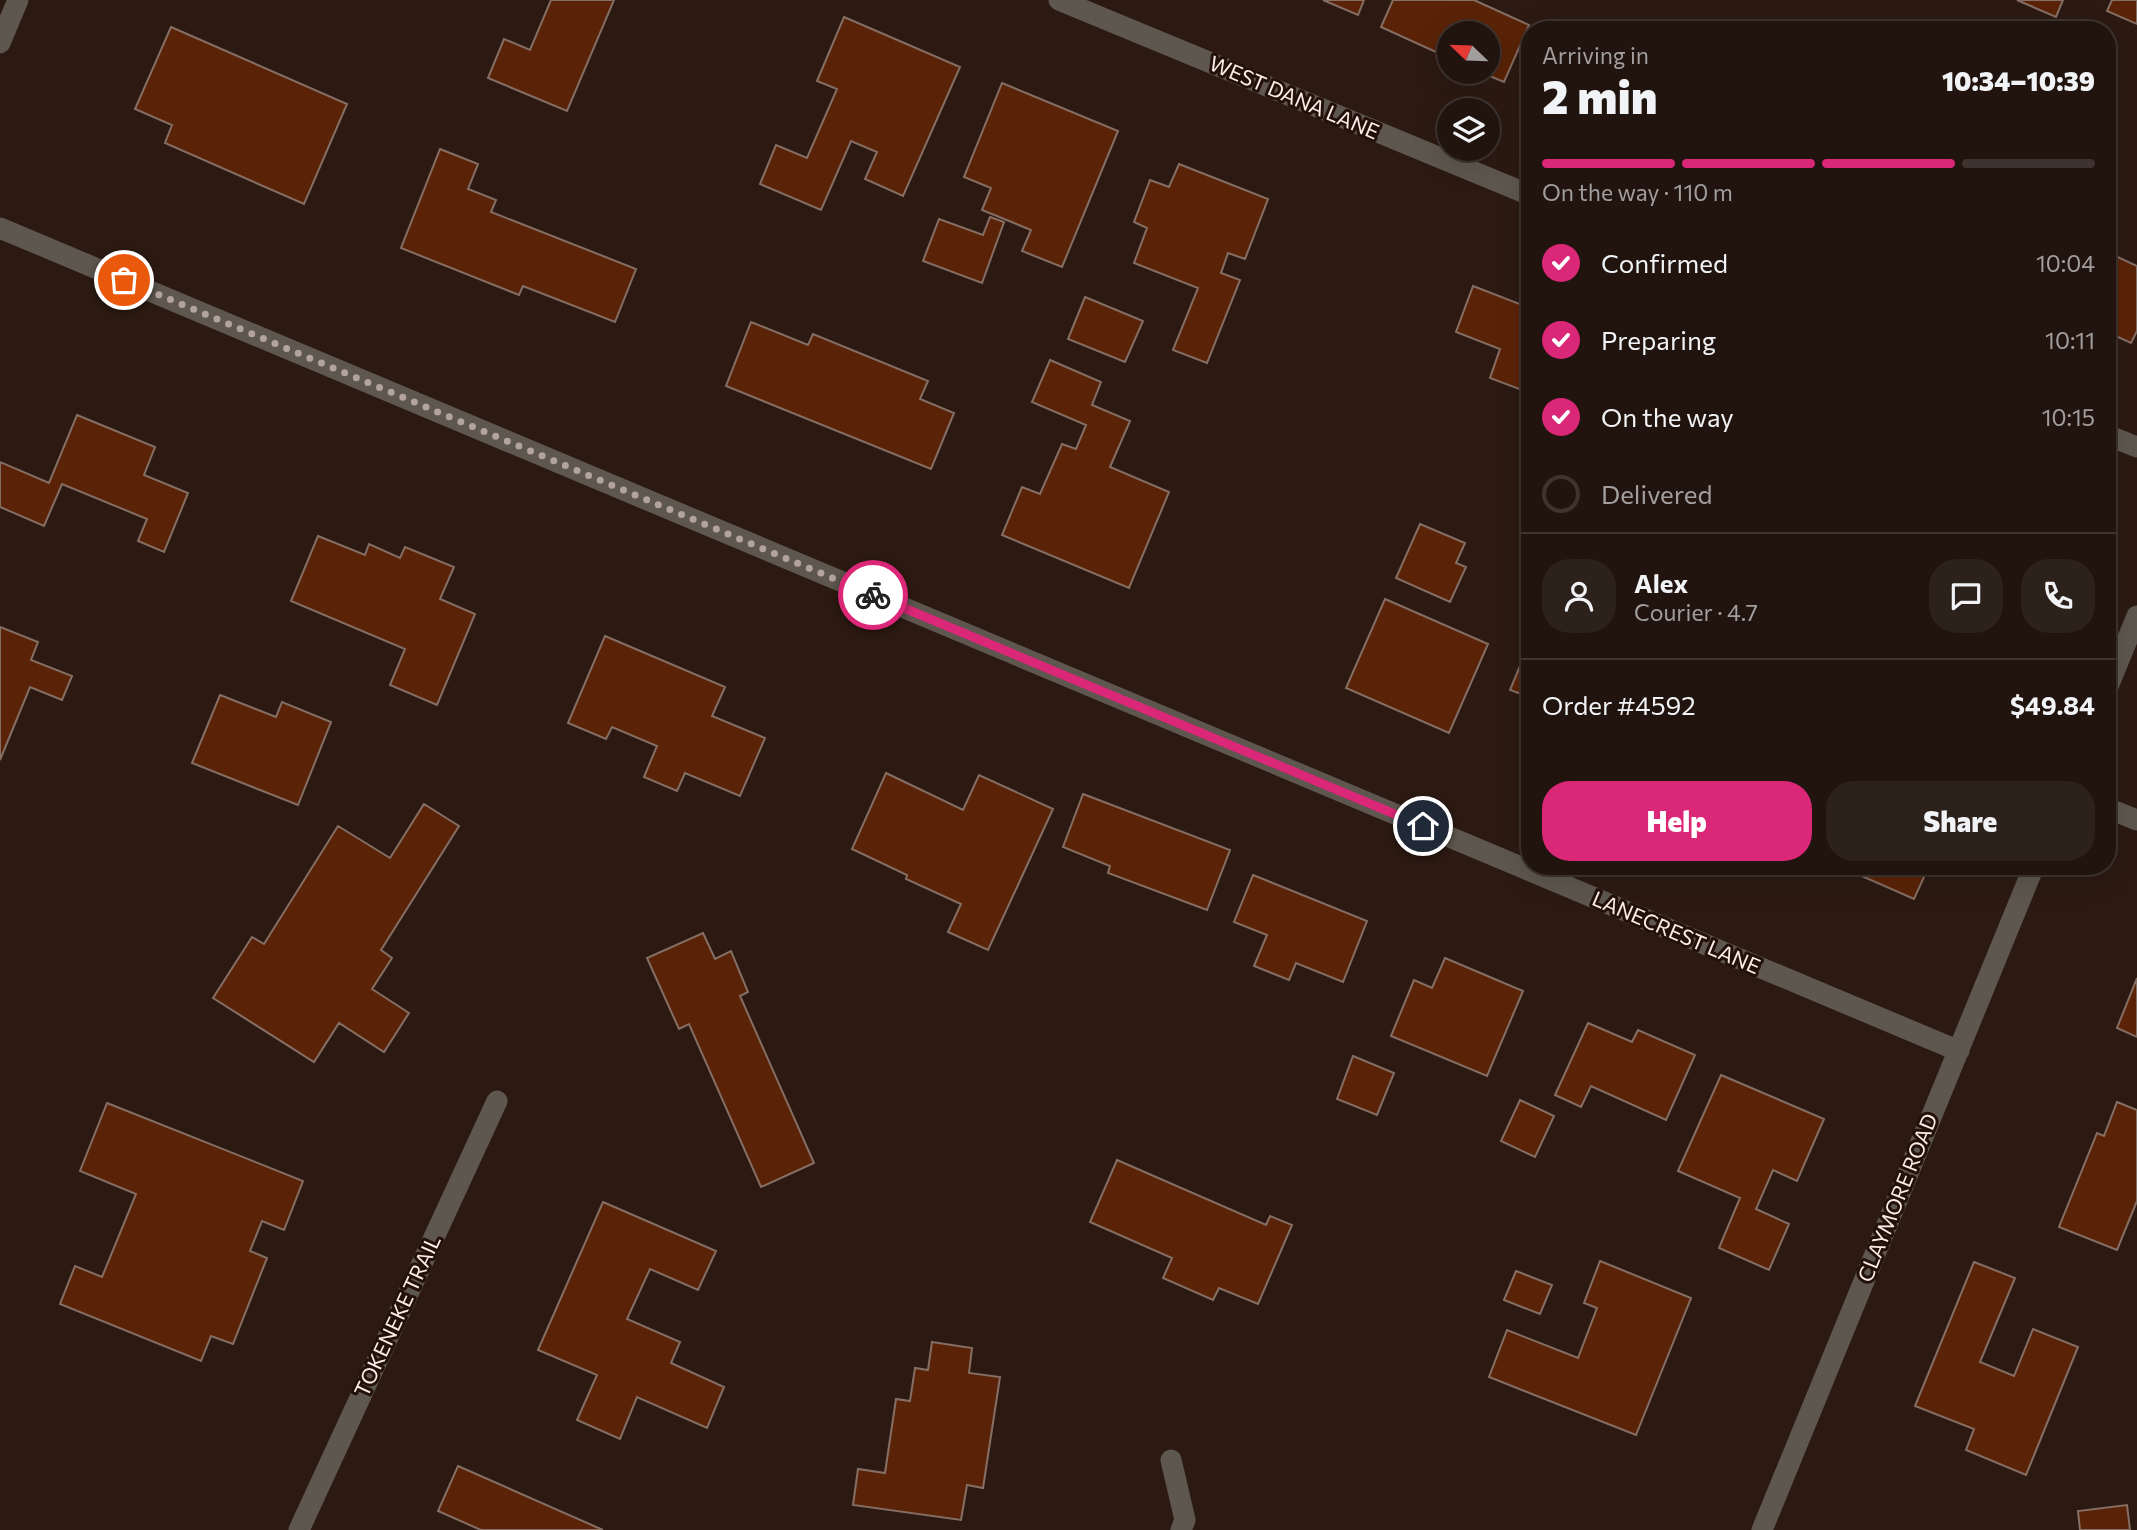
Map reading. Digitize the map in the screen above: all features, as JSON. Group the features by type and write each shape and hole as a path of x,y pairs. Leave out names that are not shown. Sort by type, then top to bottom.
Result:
{"street":[{"path":"0,43 18,0"},
{"name":"WEST DANA LANE","path":"1059,0 1521,191"},
{"name":"LANECREST LANE","path":"0,228 1521,867"},
{"path":"2116,439 2137,447"},
{"path":"2116,667 2137,616"},
{"path":"2116,812 2137,820"},
{"name":"LANECREST LANE","path":"1540,875 1959,1051"},
{"name":"CLAYMORE ROAD","path":"1762,1530 2030,875"},
{"name":"TOKENEKE TRAIL","path":"299,1530 497,1101"},
{"path":"1171,1460 1185,1520 1181,1530"}],"building":[{"path":"551,0 614,0 567,111 488,78 504,39 530,50"},
{"path":"1323,0 1364,0 1358,15"},
{"path":"1393,0 1474,0 1521,21 1521,43 1504,82 1500,80 1500,21 1437,21 1437,53 1381,27"},
{"path":"2017,0 2063,0 2056,17"},
{"path":"2112,0 2137,0 2137,24 2107,11"},
{"path":"844,17 960,67 903,196 865,179 877,152 851,141 821,210 760,184 776,145 807,158 837,89 817,81"},
{"path":"171,27 347,104 304,204 165,143 172,125 135,109"},
{"path":"1002,83 1118,131 1062,267 1022,251 1031,230 982,210 991,188 964,177"},
{"path":"440,149 478,164 468,189 496,200 491,212 636,269 615,322 523,286 519,295 401,248"},
{"path":"1179,164 1268,199 1245,259 1228,253 1221,273 1240,280 1207,363 1173,350 1198,288 1134,263 1147,228 1134,222 1150,180 1169,187"},
{"path":"990,217 1004,222 982,283 923,261 939,219 983,235"},
{"path":"2116,256 2137,266 2137,331 2131,343 2116,336"},
{"path":"1473,286 1521,305 1521,390 1490,378 1500,349 1456,332"},
{"path":"1085,297 1143,321 1125,362 1068,339"},
{"path":"751,322 808,345 813,334 928,381 920,399 954,413 931,469 726,386"},
{"path":"1050,360 1101,382 1092,405 1130,421 1110,467 1169,492 1129,588 1002,535 1022,487 1040,494 1062,444 1076,449 1086,425 1032,402"},
{"path":"77,415 155,447 144,475 188,493 164,552 138,541 147,519 62,484 44,526 0,507 0,462 49,483"},
{"path":"1420,524 1465,543 1456,563 1466,567 1450,602 1396,578"},
{"path":"318,536 365,555 369,544 400,558 405,547 454,567 440,599 475,614 437,705 390,685 405,649 291,601"},
{"path":"1385,599 1488,644 1449,733 1346,688"},
{"path":"0,627 38,642 31,660 72,676 62,700 30,687 0,760"},
{"path":"605,636 725,687 712,716 765,738 740,796 685,773 677,791 644,777 657,746 612,727 606,739 568,723"},
{"path":"1521,664 1521,694 1510,690"},
{"path":"220,695 276,717 282,702 331,722 298,805 192,763"},
{"path":"886,773 963,810 979,775 1053,809 988,950 948,932 961,904 906,879 907,875 852,849"},
{"path":"1083,794 1230,850 1207,910 1108,873 1110,866 1063,847"},
{"path":"424,804 459,826 381,950 392,958 372,989 409,1013 384,1052 339,1023 314,1062 213,998 252,937 264,944 338,826 390,858"},
{"path":"1253,875 1367,921 1343,982 1296,963 1289,980 1254,966 1267,935 1234,922"},
{"path":"1859,875 1925,875 1914,899"},
{"path":"703,933 715,959 731,951 748,992 740,996 814,1163 761,1187 689,1024 679,1029 647,958"},
{"path":"1445,958 1523,991 1487,1076 1391,1036 1414,980 1432,988"},
{"path":"2137,978 2137,1037 2117,1028"},
{"path":"1588,1023 1632,1042 1638,1030 1695,1055 1666,1120 1591,1086 1581,1107 1555,1095"},
{"path":"1353,1056 1394,1073 1377,1115 1337,1099"},
{"path":"1721,1075 1824,1119 1797,1181 1773,1170 1756,1209 1789,1224 1769,1270 1719,1248 1740,1198 1678,1171"},
{"path":"1520,1100 1554,1116 1535,1157 1501,1141"},
{"path":"2117,1102 2137,1110 2137,1201 2117,1250 2059,1227 2097,1133 2104,1136"},
{"path":"107,1103 303,1181 284,1230 262,1221 250,1251 267,1258 233,1344 211,1336 201,1361 60,1304 75,1266 102,1277 136,1194 80,1171"},
{"path":"1117,1160 1266,1225 1270,1216 1292,1225 1258,1304 1219,1288 1213,1300 1163,1278 1172,1258 1090,1222"},
{"path":"603,1202 716,1251 698,1290 650,1269 627,1319 680,1342 671,1363 724,1387 707,1428 637,1397 620,1439 577,1420 597,1375 538,1350"},
{"path":"1600,1261 1691,1298 1636,1435 1489,1377 1507,1330 1578,1358 1597,1308 1584,1303"},
{"path":"1974,1262 2015,1278 1980,1362 2014,1376 2033,1329 2078,1347 2026,1475 1966,1450 1974,1429 1915,1406"},
{"path":"1516,1271 1552,1285 1540,1314 1504,1300"},
{"path":"932,1342 972,1348 969,1373 1000,1377 983,1488 967,1485 961,1520 853,1505 858,1469 885,1473 896,1399 910,1401 915,1368 928,1370"},
{"path":"458,1466 603,1530 481,1530 438,1511"},
{"path":"2127,1505 2130,1530 2080,1530 2078,1511"}],"way so far":[{"path":"124,280 873,595"}],"route":[{"path":"873,595 1423,826"}]}
